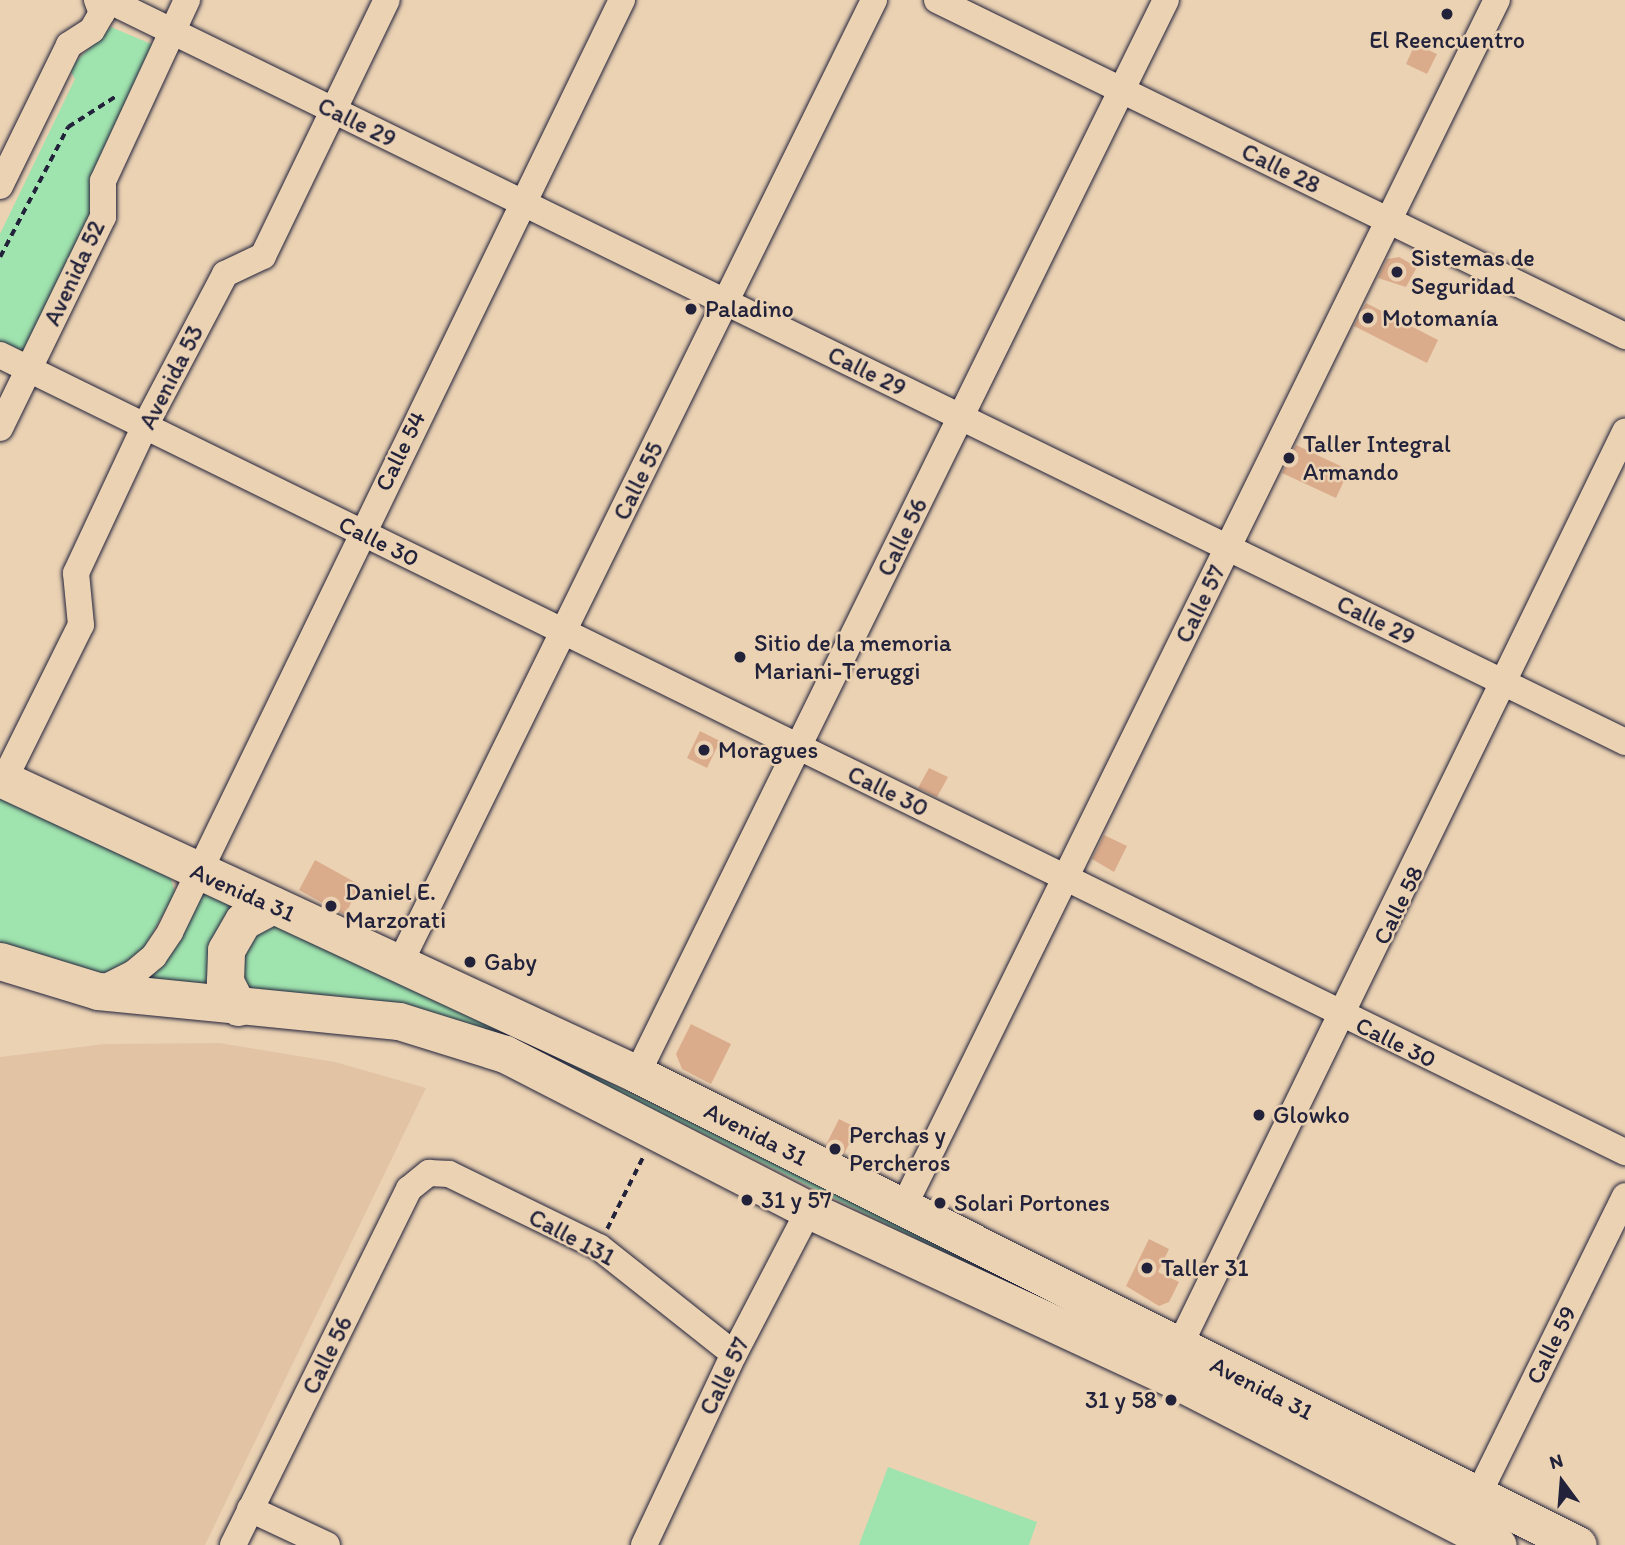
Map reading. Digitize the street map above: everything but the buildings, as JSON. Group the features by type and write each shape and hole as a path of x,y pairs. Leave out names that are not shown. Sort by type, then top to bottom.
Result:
{"highway":[{"name":"Avenida 31","path":"2,779 196,873 401,961 637,1074 903,1208 1498,1545"},
{"path":"238,1007 225,981 226,950 243,921 273,905"},
{"name":"Avenida 31","path":"0,961 98,991 238,1007 352,1013 447,1034 505,1054 809,1210 1172,1361 1478,1495 1578,1545"}],"street":[{"path":"0,186 69,45 92,30 102,13 97,0"},
{"name":"Calle 29","path":"108,0 1625,742"},
{"name":"Avenida 52","path":"0,428 103,217 103,181 187,0"},
{"name":"Avenida 53","path":"2,779 81,625 76,573 145,426 225,274 263,256 387,0"},
{"name":"Calle 54","path":"98,991 134,973 153,957 170,932 361,532 622,0"},
{"name":"Calle 55","path":"401,961 874,0"},
{"name":"Calle 28","path":"937,0 1625,336"},
{"name":"Calle 56","path":"637,1074 1167,0"},
{"name":"Calle 57","path":"903,1208 1497,0"},
{"name":"Calle 30","path":"0,355 1625,1152"},
{"name":"Calle 58","path":"1172,1361 1344,1016 1625,432"},
{"name":"Calle 56","path":"233,1545 409,1189 429,1173"},
{"name":"Calle 131","path":"429,1173 449,1174 599,1247 734,1354"},
{"name":"Calle 59","path":"1478,1495 1625,1196"},
{"name":"Calle 57","path":"644,1545 734,1354 809,1210"},
{"path":"250,1509 327,1545"}],"path":[{"path":"0,257 68,127 124,92"},
{"path":"599,1247 656,1132"}],"shaded area":[{"path":"219,1043 335,1062 426,1088 205,1545 0,1545 0,1057 104,1044"}],"green space":[{"path":"111,27 156,46 93,219 25,354 0,343 0,234 75,79 69,68"},
{"path":"0,786 167,865 175,893 143,950 110,978 51,967 0,942"},
{"path":"204,887 246,907 210,992 147,982"},
{"path":"265,920 478,1018 1075,1310 1072,1316 532,1049 418,1011 335,996 240,993 233,968"},
{"path":"888,1467 1037,1522 1029,1545 859,1545"}],"place":[{"name":"El Reencuentro","path":"1447,14"},
{"name":"Sistemas de Seguridad","path":"1397,272"},
{"name":"Paladino","path":"691,309"},
{"name":"Motomanía","path":"1368,318"},
{"name":"Taller Integral Armando","path":"1289,458"},
{"name":"Sitio de la memoria Mariani-Teruggi","path":"740,657"},
{"name":"Moragues","path":"704,750"},
{"name":"Daniel E. Marzorati","path":"331,906"},
{"name":"Gaby","path":"470,962"},
{"name":"Glowko","path":"1259,1115"},
{"name":"Perchas y Percheros","path":"835,1149"},
{"name":"31 y 57","path":"747,1200"},
{"name":"Solari Portones","path":"940,1203"},
{"name":"Taller 31","path":"1147,1268"},
{"name":"31 y 58","path":"1171,1400"}]}
